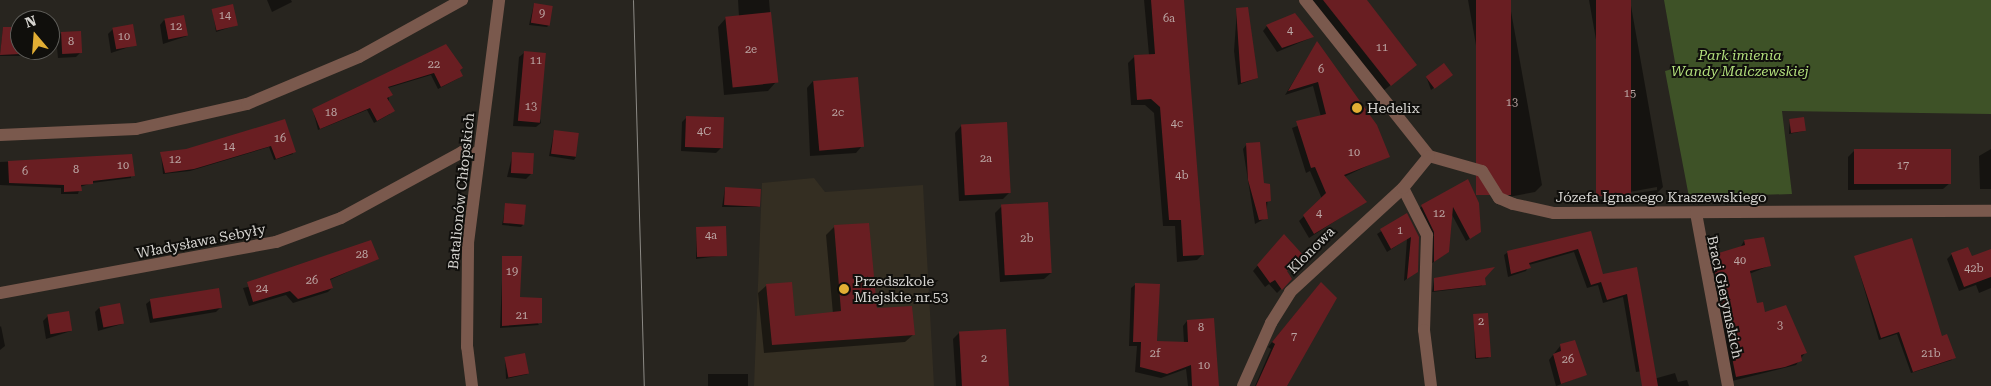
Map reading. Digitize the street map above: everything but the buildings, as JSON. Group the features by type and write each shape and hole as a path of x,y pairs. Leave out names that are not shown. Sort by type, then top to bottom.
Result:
{"street":[{"path":"0,135 136,128 247,104 359,57 462,0"},
{"name":"Batalionów Chłopskich","path":"472,386 466,283 478,153 499,0"},
{"path":"1305,0 1428,156"},
{"name":"Władysława Sebyły","path":"0,293 276,242 341,218 462,152 478,153"},
{"name":"Klonowa","path":"1243,386 1271,323 1290,292 1313,267 1403,188 1428,156"},
{"name":"Józefa Ignacego Kraszewskiego","path":"1428,156 1482,171 1499,198 1537,210 1696,213 1991,210"},
{"path":"1403,188 1427,235 1424,330 1430,386"},
{"name":"Braci Gierymskich","path":"1696,213 1728,386"}],"shaded area":[{"name":"Przedszkole Miejskie nr.53","path":"814,178 825,192 923,185 934,386 754,386 762,183"}],"green space":[{"name":"Park imienia Wandy Malczewskiej","path":"1664,0 1991,0 1991,114 1782,111 1792,194 1689,197 1665,71 1676,68"}],"tram line":[{"path":"633,0 644,386"}],"place":[{"name":"Hedelix","path":"1357,108"},
{"name":"Przedszkole Miejskie nr.53","path":"844,289"}]}
